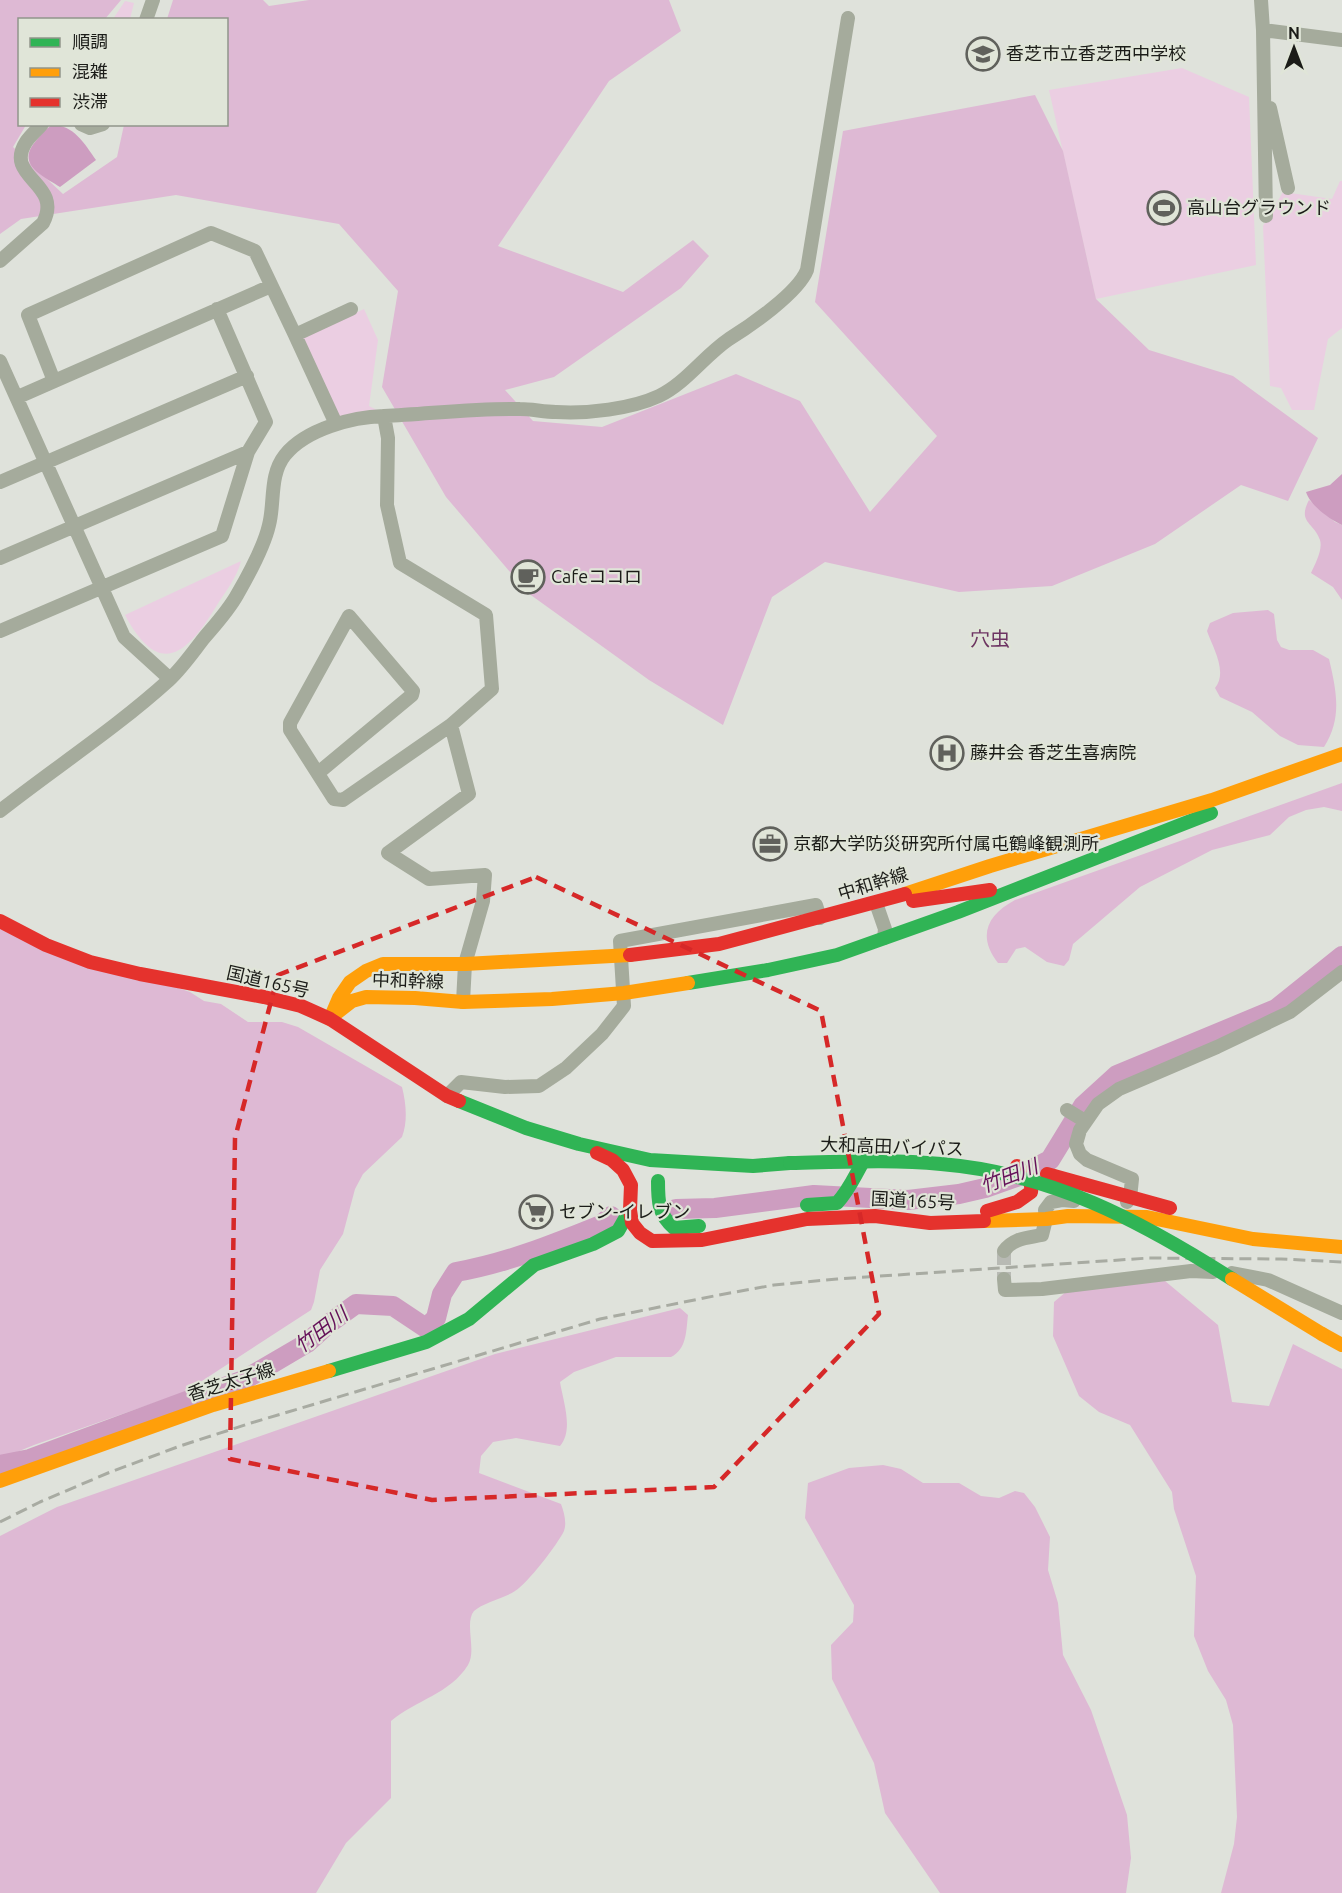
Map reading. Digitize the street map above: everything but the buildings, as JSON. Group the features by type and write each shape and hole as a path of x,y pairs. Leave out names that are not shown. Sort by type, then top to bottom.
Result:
{"main road":[{"name":"中和幹線","path":"330,1019 339,998 350,982 366,971 383,964 465,964 622,956 719,944 876,903 990,866 1212,800 1342,754"},
{"name":"中和幹線","path":"330,1019 352,1001 366,997 463,1002 552,999 624,993 768,970 837,955 1193,819 1342,768"},
{"path":"876,903 884,907 924,898 980,892 1007,885 1023,885"},
{"name":"国道165号","path":"0,921 46,945 90,962 301,1006 330,1019 447,1096 525,1128 579,1144 650,1160"},
{"name":"国道165号","path":"579,1144 689,1154 870,1151 937,1153 985,1158 1261,1232 1342,1246"},
{"name":"国道165号","path":"579,1144 612,1160 623,1170 631,1185"},
{"path":"793,1206 837,1203 848,1191 858,1167 870,1151"},
{"path":"689,1154 663,1154 650,1160 631,1185 632,1223 644,1223 653,1188 664,1175 674,1171 724,1172 753,1166"},
{"name":"大和高田バイパス","path":"650,1160 753,1166 790,1163 882,1162 962,1166 1000,1173 1072,1194 1106,1207 1184,1248 1342,1345"},
{"path":"875,1216 986,1211 1017,1204 1026,1198 1032,1183 1030,1176 1015,1165"},
{"path":"657,1181 658,1209 663,1220 674,1228 696,1227 716,1222"},
{"name":"香芝太子線","path":"0,1481 213,1405 426,1342 469,1319 534,1265 593,1244 618,1231 630,1210"},
{"name":"国道165号","path":"644,1223 652,1241 702,1240 807,1219 875,1216 930,1223 1046,1219 1068,1216 1146,1217 1253,1239 1342,1246"},
{"name":"香芝太子線","path":"593,1244 615,1244 644,1223"}],"street":[{"path":"147,18 153,0"},
{"path":"1261,0 1266,216"},
{"path":"0,811 114,728 170,679 237,596 269,525 276,473 285,456 300,441 336,424 361,417 521,408 557,412 605,410 634,404 659,396 678,384 723,343 763,316 792,290 807,270 848,18"},
{"path":"1263,30 1342,40"},
{"path":"1263,80 1288,188"},
{"path":"0,261 43,223 47,215 48,204 45,195 39,186 27,177 21,161 26,143 40,126"},
{"path":"54,381 28,315 211,233 255,251 336,424"},
{"path":"18,398 271,286"},
{"path":"0,631 222,536 248,452 266,422 217,309"},
{"path":"295,335 351,309"},
{"path":"0,361 124,637 170,679"},
{"path":"0,482 247,376"},
{"path":"318,773 412,695 413,691 349,616 290,723 290,730 334,799 343,800 451,725 492,688 486,615 400,563 387,505 388,438 384,416"},
{"path":"0,558 248,452"},
{"path":"451,725 469,795 388,853 429,879 484,875 483,901 465,964 463,1002"},
{"path":"876,903 885,929 884,938"},
{"path":"447,1096 460,1082 505,1087 539,1086 566,1068 602,1034 624,1006 620,942 816,905 819,918"},
{"path":"1004,1251 1009,1244 1019,1239 1042,1235 1046,1219 1045,1210 1051,1202 1062,1200 1116,1207 1123,1206 1130,1198 1132,1179 1087,1160 1080,1154 1076,1143 1085,1121 1098,1104 1119,1089 1217,1047 1290,1012 1342,972"},
{"path":"1067,1110 1085,1121"},
{"path":"1005,1279 1005,1290 1042,1289 1191,1271 1241,1274 1268,1280 1342,1312"}],"highlighted area":[{"path":"536,877 821,1011 879,1314 714,1487 432,1500 230,1459 235,1138 278,975"}],"shaded area":[{"path":"0,0 121,0 106,18 18,18 18,126 25,126 13,147 63,194 117,157 124,126 228,126 228,18 167,18 173,0 263,0 269,6 309,0 669,0 681,31 609,81 498,246 623,292 693,240 709,256 681,288 554,377 505,390 533,421 602,427 736,374 800,401 870,512 937,436 815,302 843,131 1035,95 1063,151 1096,299 1149,350 1233,376 1318,438 1288,501 1241,485 1155,544 1052,586 959,592 825,562 772,597 723,725 649,680 528,593 446,497 382,387 398,291 339,224 176,195 21,219 0,234"},
{"path":"125,1 134,3 130,18 114,18"},
{"name":"高山台グラウンド","path":"1182,68 1249,97 1256,265 1096,299 1049,90"},
{"path":"51,126 66,128 83,141 96,160 60,187 34,169 28,157 35,142"},
{"path":"1342,181 1342,328 1328,339 1314,410 1292,410 1281,388 1270,386 1263,226 1283,192 1332,199"},
{"path":"364,309 378,340 369,406 379,411 338,418 297,340"},
{"path":"1342,474 1342,525 1311,502 1306,492 1330,485"},
{"path":"1309,500 1335,522 1342,525 1342,600 1333,587 1311,573 1321,544 1306,518 1305,513"},
{"path":"241,561 234,578 195,637 184,647 172,653 161,653 150,647 137,635 125,615"},
{"path":"1268,610 1274,614 1277,640 1281,647 1289,650 1313,650 1329,659 1336,694 1336,715 1334,726 1324,747 1298,745 1280,736 1252,712 1220,697 1215,688 1219,682 1220,667 1207,631 1210,623 1233,613"},
{"path":"1342,783 1342,811 1324,807 1306,810 1289,817 1270,835 1212,850 1140,887 1073,944 1069,960 1064,966 1047,962 1025,947 1016,949 1007,963 998,963 992,953 988,944 988,927 998,912 1015,900"},
{"path":"0,928 190,992 204,1001 221,1004 248,1022 282,1022 298,1027 402,1087 406,1112 402,1137 363,1174 355,1189 343,1234 320,1270 311,1310 185,1392 0,1459"},
{"path":"1165,1281 1218,1325 1232,1402 1269,1406 1293,1344 1342,1369 1342,1893 1221,1893 1234,1844 1237,1817 1233,1725 1226,1700 1208,1671 1194,1636 1196,1576 1174,1509 1172,1492 1130,1425 1099,1412 1079,1396 1053,1336 1054,1302 1067,1291"},
{"path":"680,1308 688,1315 683,1344 676,1354 671,1357 616,1357 574,1372 560,1382 567,1424 560,1446 516,1438 493,1442 481,1456 479,1473 561,1504 565,1521 564,1531 542,1563 521,1587 474,1611 470,1622 470,1659 461,1675 442,1690 391,1721 391,1798 346,1843 316,1893 0,1893 0,1536 57,1507 495,1354"},
{"path":"883,1465 901,1469 923,1483 959,1483 981,1496 999,1498 1015,1491 1024,1493 1035,1507 1050,1537 1048,1570 1058,1603 1063,1655 1091,1710 1127,1815 1131,1858 1126,1893 940,1893 885,1813 874,1763 832,1679 831,1645 853,1622 854,1605 805,1518 808,1483 849,1468"}],"waterway":[{"name":"竹田川","path":"676,1209 715,1208 814,1195 908,1200 959,1194 1019,1176 1050,1160 1083,1106 1117,1075 1276,1009 1342,956"},
{"name":"竹田川","path":"0,1465 30,1459 244,1380 307,1343 356,1304 393,1306 426,1328 436,1318 442,1294 456,1272 494,1264 548,1246 601,1225 611,1216"}],"tunnel":[{"path":"1004,1251 1004,1279"}],"railway":[{"path":"0,1522 108,1473 251,1423 600,1319 719,1295 774,1285 837,1279 1149,1258 1342,1262"}],"traffic: fast":[{"path":"688,983 768,970 837,955 958,912 1211,813"},
{"path":"459,1101 526,1128 579,1144 650,1160 753,1166 790,1163"},
{"path":"807,1205 837,1203 847,1191 870,1151"},
{"path":"790,1163 922,1162 981,1169 1020,1178 1057,1189 1129,1219 1232,1279"},
{"path":"658,1181 660,1207 669,1223 674,1228 699,1226"},
{"path":"329,1371 426,1342 469,1319 534,1265 593,1244 618,1231 630,1210"}],"traffic: slow":[{"path":"905,894 990,866 1212,800 1342,754"},
{"path":"330,1019 339,998 350,982 366,971 383,964 465,964 630,955"},
{"path":"334,1015 352,1001 366,997 463,1002 552,999 624,993 688,983"},
{"path":"984,1221 1068,1216 1147,1217 1253,1239 1342,1247"},
{"path":"1232,1279 1322,1334"},
{"path":"1322,1334 1342,1345"},
{"path":"0,1481 213,1405 329,1371"}],"traffic: jam":[{"path":"913,901 990,890"},
{"path":"630,955 719,944 905,894"},
{"path":"0,921 46,945 90,962 301,1006 330,1019 447,1096 459,1101"},
{"path":"597,1153 612,1160 623,1170 631,1185 632,1223 640,1233 652,1241 702,1240 807,1219 875,1216 930,1223 984,1221"},
{"path":"987,1211 1017,1202 1031,1192 1030,1181 1017,1166"},
{"path":"1047,1174 1170,1208"}],"place":[{"name":"香芝市立香芝西中学校","path":"983,54"},
{"name":"高山台グラウンド","path":"1164,208"},
{"name":"Cafeココロ","path":"528,577"},
{"name":"藤井会 香芝生喜病院","path":"947,753"},
{"name":"京都大学防災研究所付属屯鶴峰観測所","path":"770,844"},
{"name":"セブン-イレブン","path":"536,1212"}],"district":[{"name":"穴虫","path":"990,639"}]}
